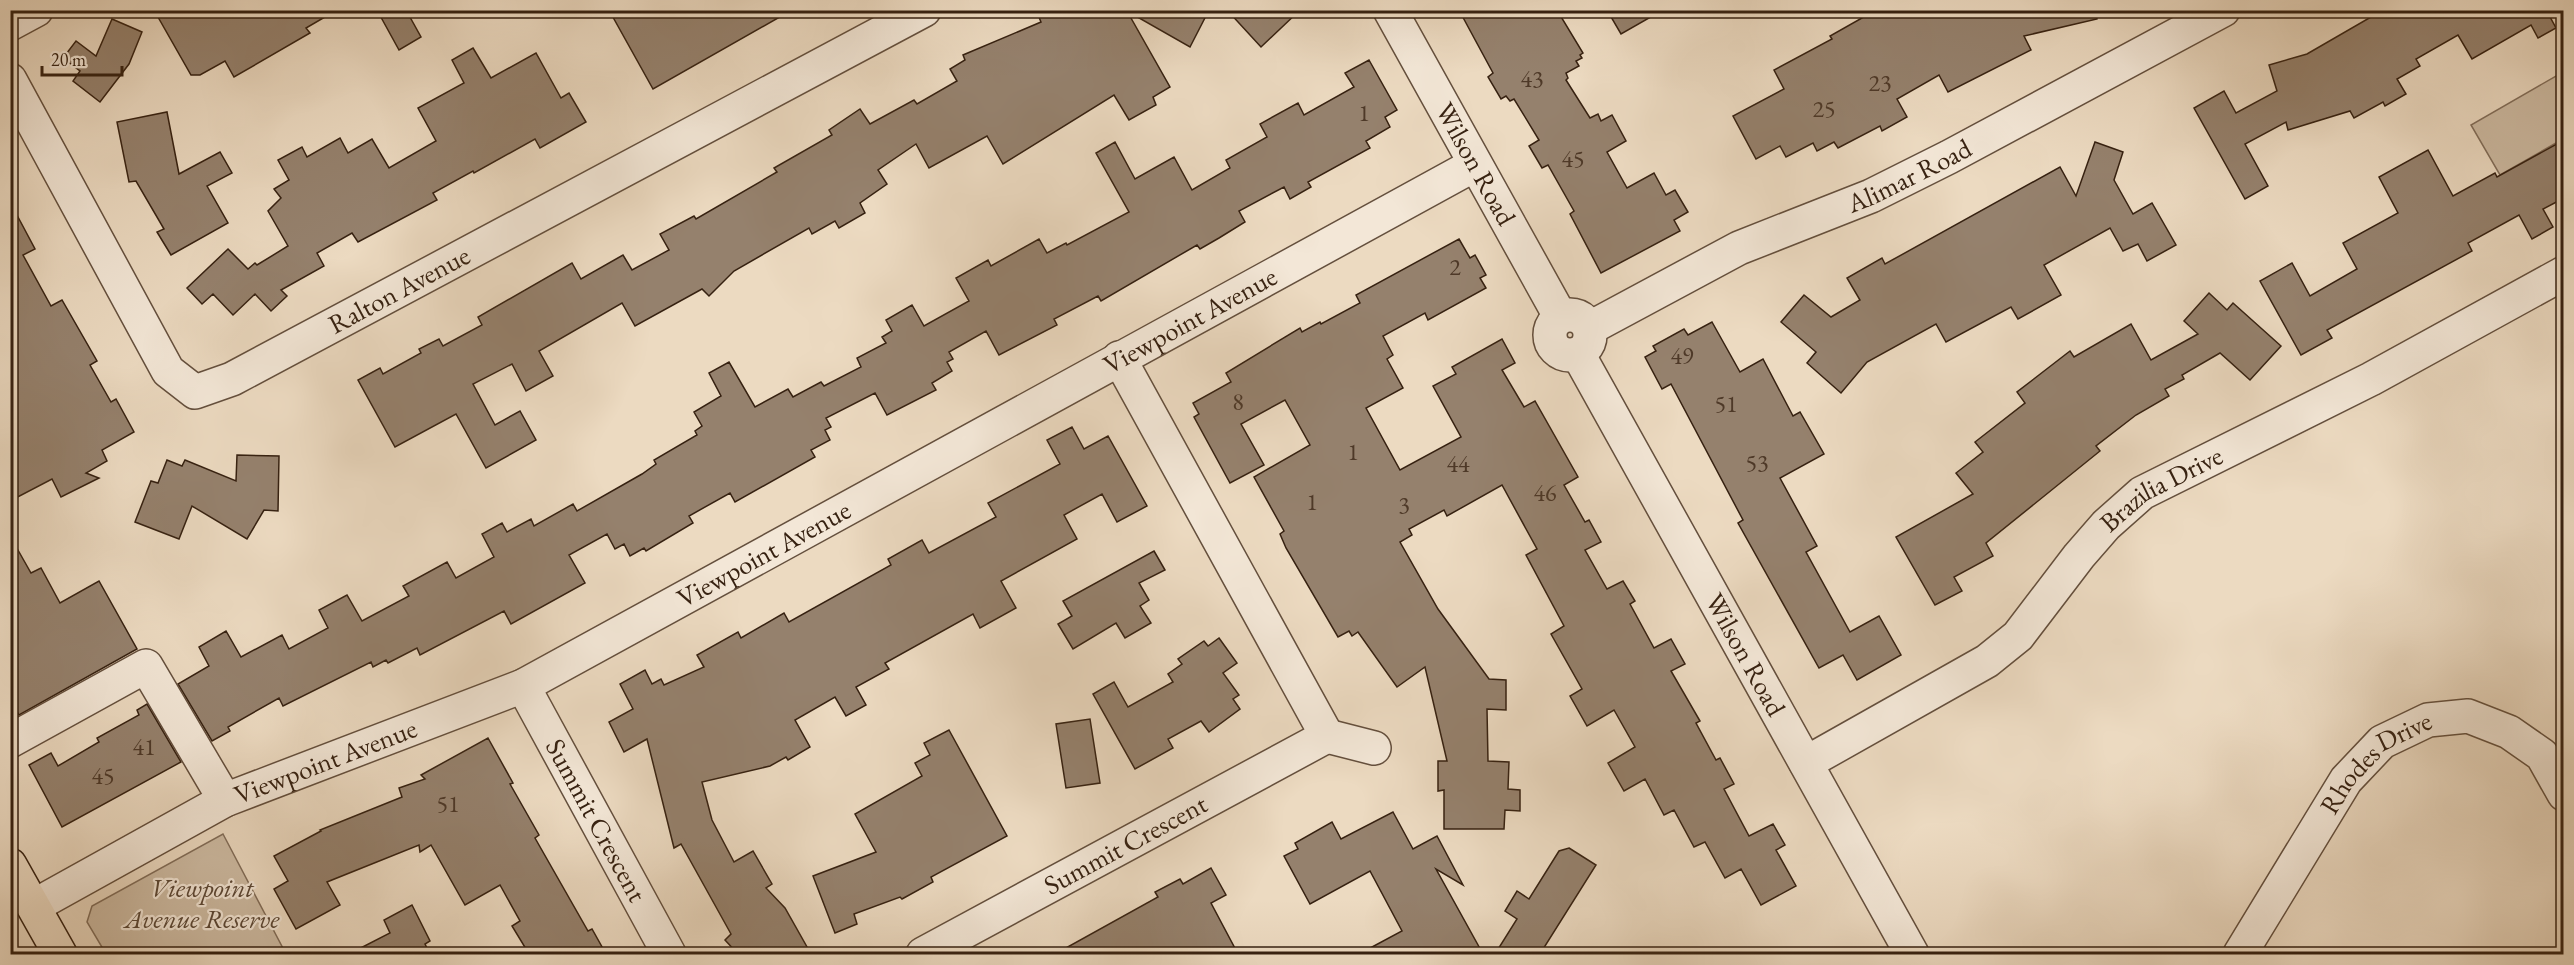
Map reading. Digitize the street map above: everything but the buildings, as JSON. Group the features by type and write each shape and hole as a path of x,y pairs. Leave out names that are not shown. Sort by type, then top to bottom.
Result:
{"main road":[{"path":"10,865 60,954"}],"street":[{"path":"10,24 36,10"},
{"name":"Ralton Avenue","path":"10,80 168,371 195,392 232,379 924,10"},
{"name":"Wilson Road","path":"1390,10 1474,165 1576,333 1806,763 1912,954"},
{"name":"Alimar Road","path":"1576,333 1739,248 1871,196 1949,158 2223,10"},
{"name":"Viewpoint Avenue","path":"34,906 225,800 523,686 1474,165"},
{"name":"Brazilia Drive","path":"1806,763 1988,661 2018,636 2085,548 2106,525 2142,493 2371,379 2564,273"},
{"path":"1119,358 1327,736 1374,748"},
{"path":"10,741 146,666 225,800"},
{"name":"Summit Crescent","path":"523,686 669,954"},
{"name":"Rhodes Drive","path":"2240,954 2346,780 2382,742 2428,720 2468,716 2509,732 2542,754 2564,794"},
{"name":"Summit Crescent","path":"923,954 1327,736"}],"green space":[{"path":"2563,72 2563,139 2500,175 2471,125"},
{"name":"Viewpoint Avenue Reserve","path":"223,834 286,954 106,954 87,922 92,906"}]}
